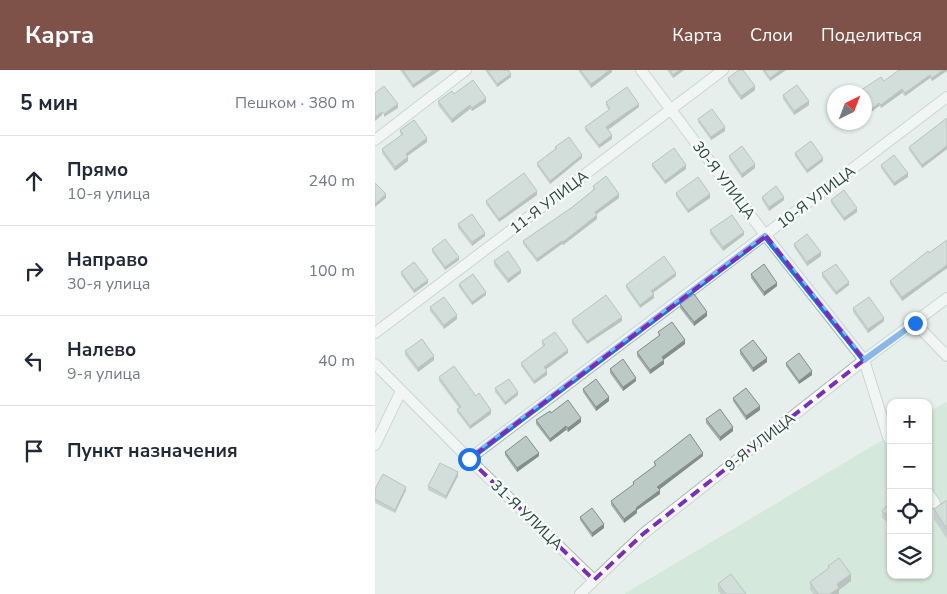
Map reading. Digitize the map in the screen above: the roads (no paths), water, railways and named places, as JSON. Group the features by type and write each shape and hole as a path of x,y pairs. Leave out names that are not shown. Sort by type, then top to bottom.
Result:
{"street":[{"path":"375,140 466,70"},
{"name":"30-Я УЛИЦА","path":"641,70 765,236 864,360"},
{"name":"11-Я УЛИЦА","path":"375,333 723,70"},
{"name":"10-Я УЛИЦА","path":"469,459 947,97"},
{"name":"9-Я УЛИЦА","path":"580,594 643,534 864,360 947,298"},
{"path":"915,323 947,356"},
{"path":"864,360 887,434"},
{"name":"31-Я УЛИЦА","path":"375,364 469,459 594,580"},
{"path":"375,445 401,391"},
{"path":"932,499 935,503"}]}
